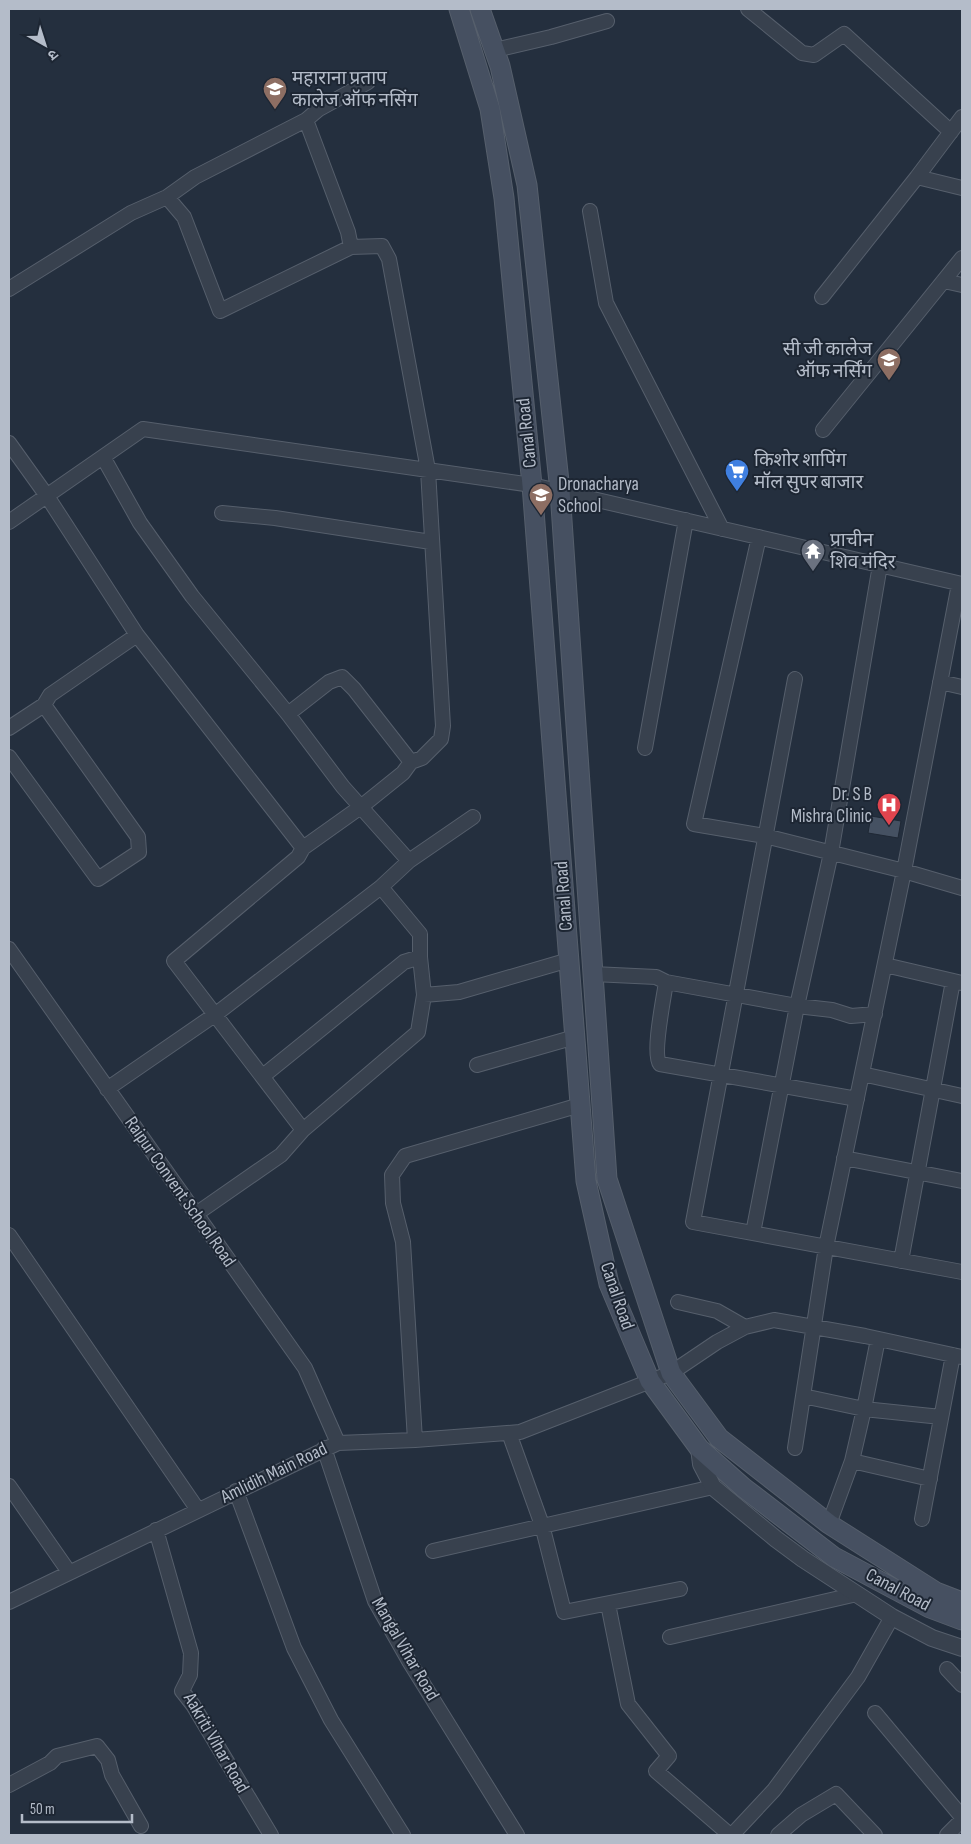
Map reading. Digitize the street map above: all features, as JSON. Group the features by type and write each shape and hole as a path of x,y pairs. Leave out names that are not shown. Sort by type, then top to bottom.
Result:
{"main road":[{"name":"Canal Road","path":"459,9 490,109 502,189 532,485 586,1181 609,1284 650,1381 699,1448 744,1488 834,1556 930,1608 962,1620"},
{"name":"Canal Road","path":"480,9 500,66 527,185 560,491 607,1179 671,1373 719,1438 829,1524 936,1592 962,1602"}],"street":[{"path":"748,9 802,53 814,55 844,34 951,132"},
{"path":"494,50 551,37 607,21"},
{"path":"9,289 131,213 167,196 195,177 306,120 319,109 368,82"},
{"path":"822,297 917,177 962,116"},
{"path":"306,120 348,232 351,247"},
{"path":"917,177 962,188"},
{"path":"167,196 184,217 220,311 351,247 382,246 389,259 428,470 443,726 441,739 422,758 410,762 402,773 362,806 303,848 298,858 174,961 303,1130"},
{"path":"590,211 606,303 722,529"},
{"path":"823,430 962,258"},
{"path":"944,281 962,285"},
{"path":"9,522 143,429 532,485 961,584 885,965 826,1246 796,1448"},
{"path":"9,443 47,496 137,635 303,848"},
{"path":"103,457 140,523 192,596 288,714 343,787 410,861"},
{"path":"222,513 275,518 431,542"},
{"path":"645,748 686,520"},
{"path":"759,537 694,824 766,836 904,871 962,888"},
{"path":"753,1233 783,1087 797,1006 831,852 880,566"},
{"path":"9,728 44,705 50,695 137,635"},
{"path":"288,714 329,682 342,677 354,689 410,762"},
{"path":"795,679 693,1222 962,1272"},
{"path":"940,682 962,687"},
{"path":"9,758 98,878 139,852 138,837 44,705"},
{"path":"107,1088 216,1014 380,887 410,861 473,817"},
{"path":"196,1214 282,1155 303,1130 418,1032 424,995 420,957 420,934 380,887"},
{"name":"Raipur Convent School Road","path":"9,949 305,1368 338,1443"},
{"path":"263,1076 404,962 420,957"},
{"path":"424,995 459,992 569,960"},
{"path":"885,965 958,982 916,1172 901,1261"},
{"path":"593,974 656,977 666,982 797,1006 832,1010 851,1016 875,1014"},
{"path":"666,982 657,1046 657,1060 660,1064 857,1099"},
{"path":"477,1065 575,1037"},
{"path":"862,1074 962,1096"},
{"path":"414,1440 403,1242 393,1203 392,1175 405,1156 580,1105"},
{"path":"844,1158 962,1181"},
{"path":"9,1235 198,1510"},
{"path":"678,1302 718,1311 745,1327"},
{"name":"Amlidih Main Road","path":"9,1602 324,1448 338,1443 414,1440 520,1432 671,1373 717,1342 745,1327 774,1320 878,1338 958,1356"},
{"path":"829,1524 852,1461 878,1338"},
{"path":"922,1519 941,1417 958,1356"},
{"path":"803,1396 864,1409 941,1417"},
{"path":"509,1433 542,1525 564,1612 680,1589"},
{"name":"Mangal Vihar Road","path":"324,1448 375,1601 409,1661 517,1835"},
{"path":"699,1448 701,1464 713,1487 776,1539 803,1559 892,1617 932,1638 962,1648"},
{"path":"852,1461 930,1479"},
{"path":"9,1486 69,1572"},
{"path":"433,1550 713,1487"},
{"path":"236,1491 294,1648 331,1720 403,1835"},
{"name":"Aakriti Vihar Road","path":"156,1530 191,1653 190,1675 182,1690 193,1705 271,1835"},
{"path":"670,1637 857,1594"},
{"path":"608,1604 628,1704 669,1756 656,1771 731,1835 774,1790 858,1677 892,1617"},
{"path":"947,1669 962,1685"},
{"path":"875,1713 962,1819 946,1835"},
{"path":"9,1785 50,1763 57,1756 96,1746 108,1760 112,1775 141,1826"},
{"path":"778,1835 801,1814 836,1794 875,1835"}],"building":[{"path":"871,816 901,821 898,838 868,833"}],"place":[{"name":"महाराना प्रताप कालेज ऑफ नसिंग","path":"275,110"},
{"name":"सी जी कालेज ऑफ नर्सिंग","path":"889,381"},
{"name":"किशोर शापिंग मॉल सुपर बाजार","path":"737,492"},
{"name":"Dronacharya School","path":"541,516"},
{"name":"प्राचीन शिव मंदिर","path":"813,572"},
{"name":"Dr. S B Mishra Clinic","path":"889,826"}]}
